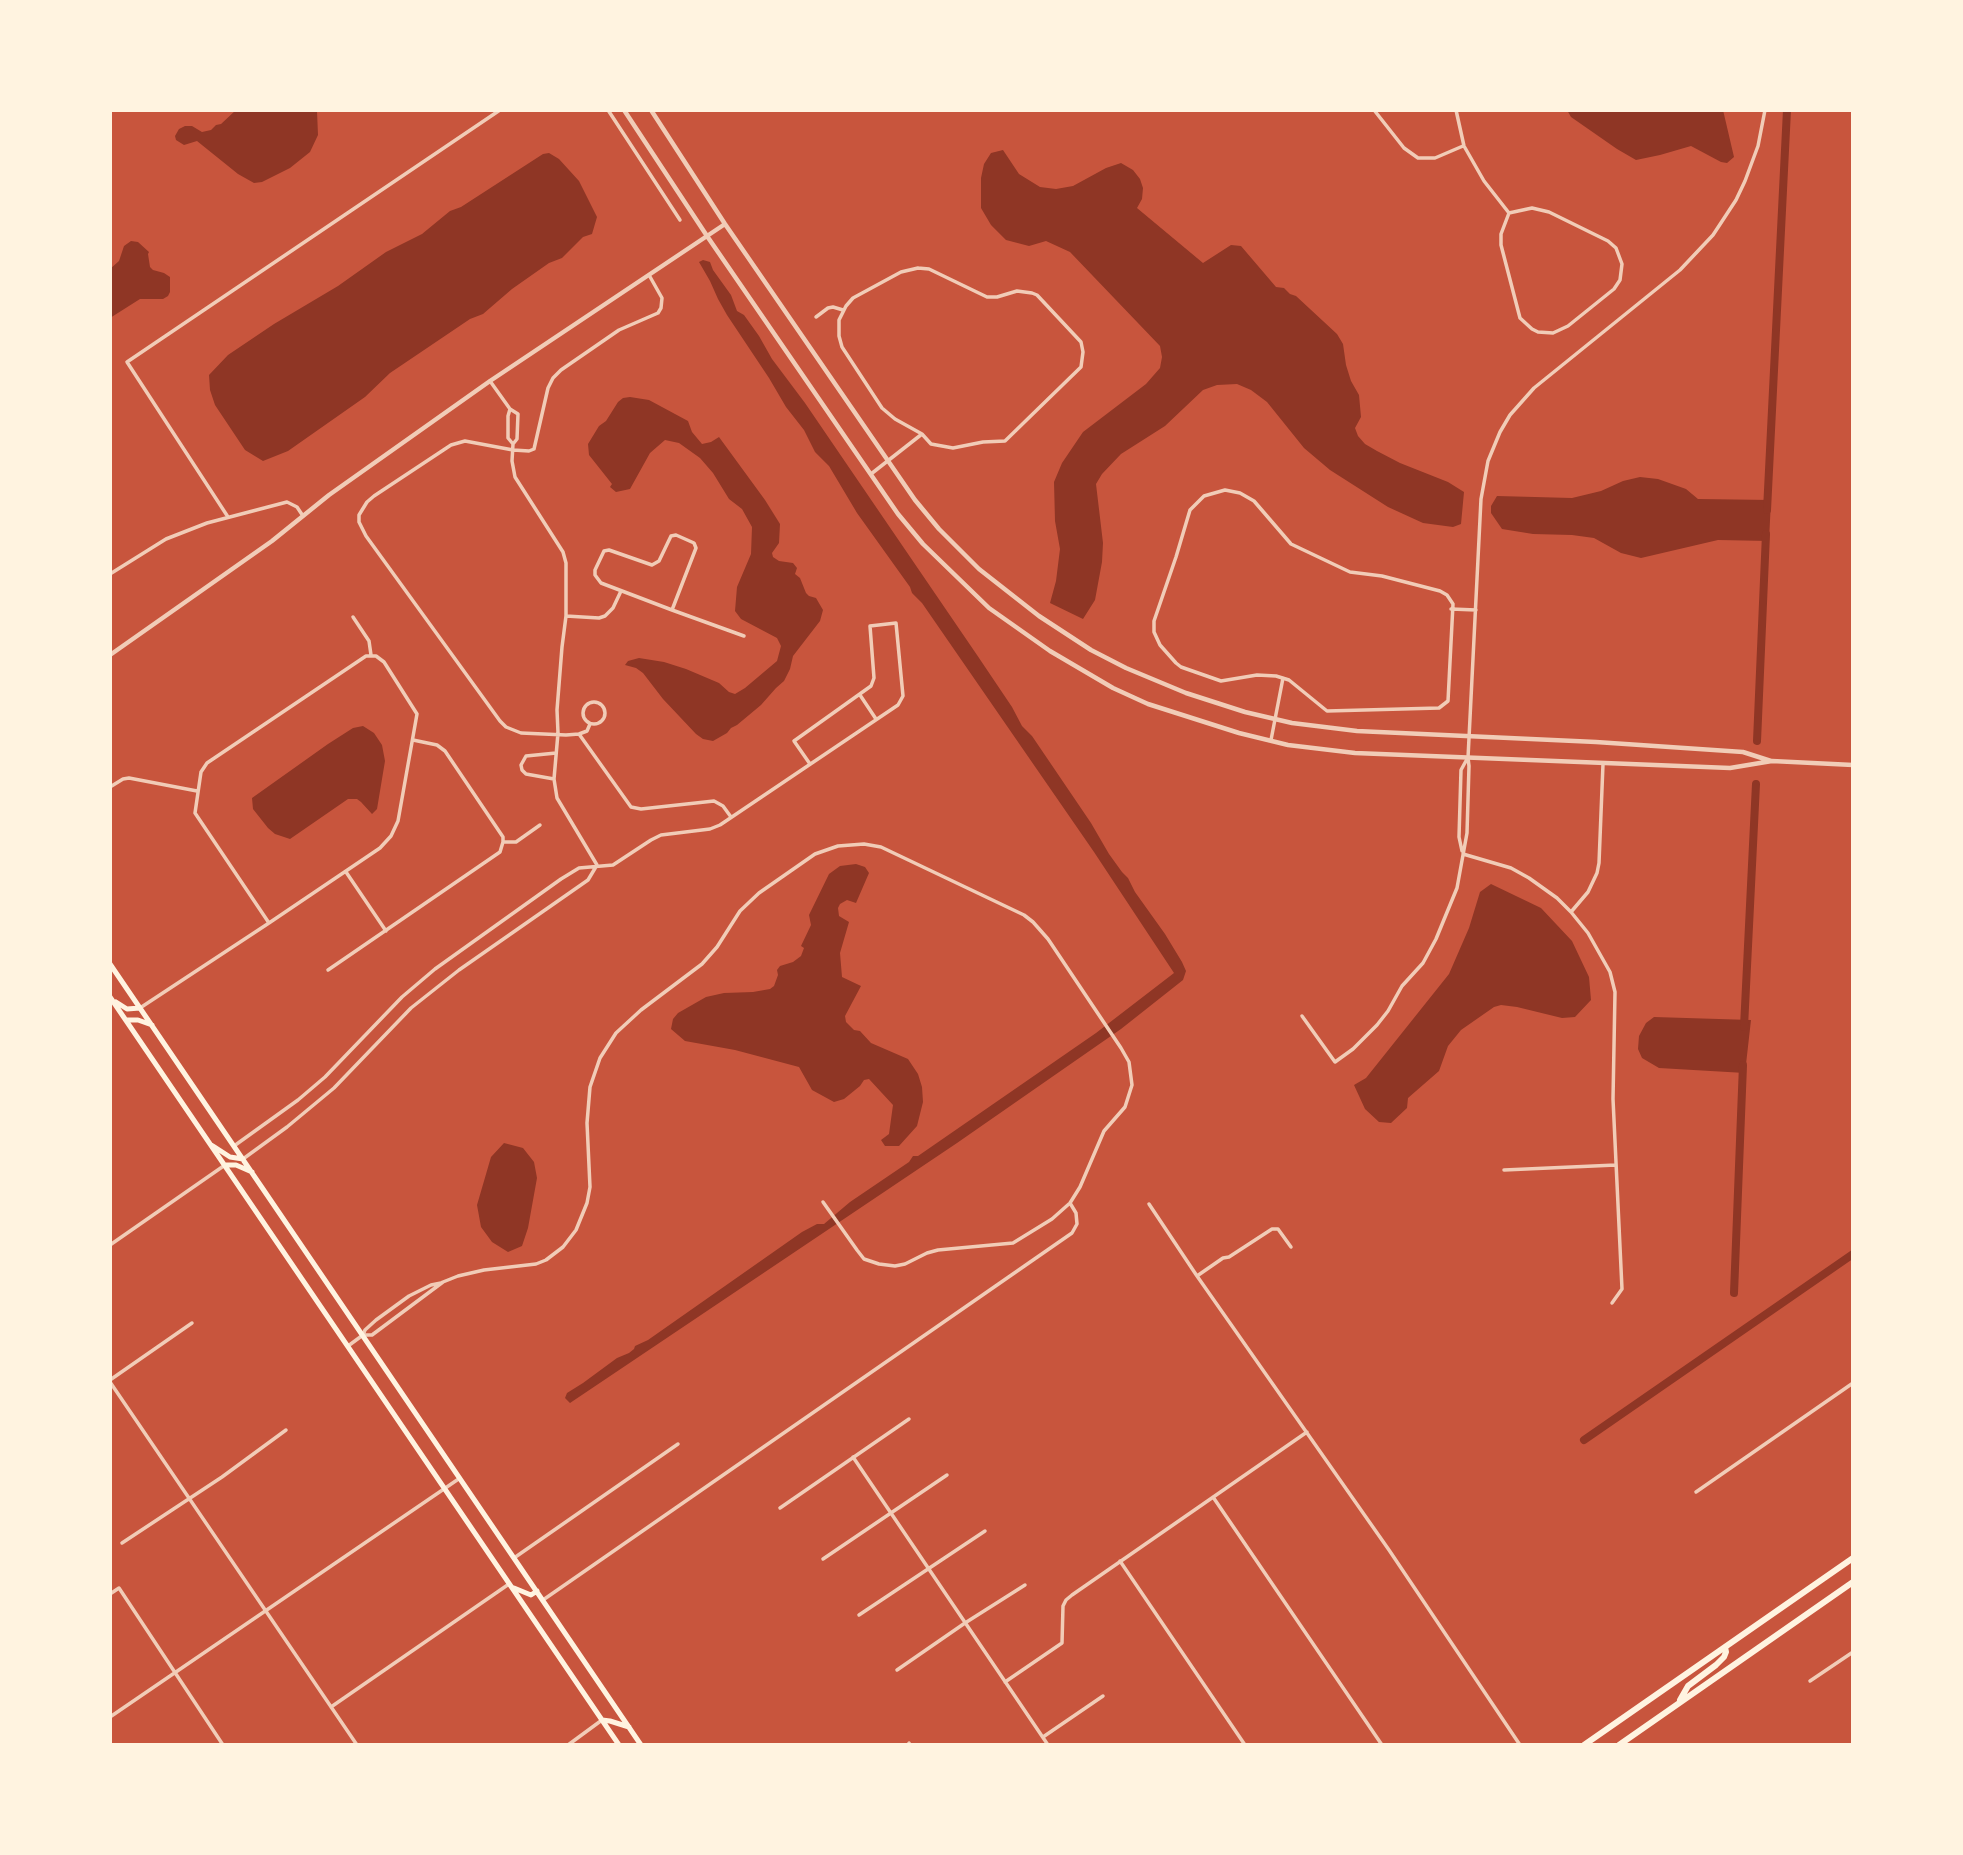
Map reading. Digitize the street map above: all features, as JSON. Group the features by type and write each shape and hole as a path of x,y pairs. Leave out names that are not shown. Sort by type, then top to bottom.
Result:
{"main road":[{"path":"110,964 641,1745"},
{"path":"111,999 127,1009 140,1009"},
{"path":"111,999 619,1745"},
{"path":"126,1020 138,1020 152,1025"},
{"path":"210,1144 230,1157 243,1159"},
{"path":"225,1165 236,1165 252,1172"},
{"path":"1584,1745 1852,1558"},
{"path":"1619,1745 1853,1583"},
{"path":"510,1585 531,1595 537,1591"},
{"path":"1679,1702 1688,1686 1724,1657 1725,1647"},
{"path":"602,1720 629,1727"}],"street":[{"path":"228,517 127,362 500,110"},
{"path":"608,110 680,220"},
{"path":"624,110 883,495 923,544 989,608 1050,651 1113,688 1148,704 1210,725 1288,745 1355,753 1730,768 1772,761 1853,765"},
{"path":"651,110 888,462 939,529 979,569 1062,632 1110,660 1217,704 1292,723 1357,731 1609,742 1743,752 1772,761"},
{"path":"1374,110 1405,148 1418,158 1435,158 1464,146"},
{"path":"1456,110 1464,146 1484,181 1508,213"},
{"path":"1303,1016 1335,1062 1353,1049 1377,1025 1402,986 1423,963 1457,888 1466,833 1482,489 1488,461 1500,432 1522,400 1534,388 1680,270 1713,235 1745,181 1758,146 1765,110"},
{"path":"1532,208 1543,209 1608,241 1616,248 1622,264 1617,285 1563,329 1547,333 1532,329 1518,313 1502,250 1502,234 1508,213 1532,208"},
{"path":"110,655 272,541 329,495 490,381 725,223"},
{"path":"918,268 929,269 987,297 998,297 1017,291 1032,293 1037,295 1081,342 1081,367 1005,441 953,448 931,443 922,434 885,412 842,347 838,331 843,310 853,298 901,272 918,268"},
{"path":"590,724 587,731 579,734 521,733 506,727 366,536 359,522 359,515 366,502 451,444 465,441 529,451 534,449 548,388 557,374 620,330 658,313 661,308 661,293 649,275"},
{"path":"816,317 828,308 843,310"},
{"path":"490,381 510,409 518,414 517,439 513,447 512,461 515,477 563,552 567,578 566,616 554,779 557,798 597,865"},
{"path":"510,409 508,438 513,447"},
{"path":"870,474 922,434"},
{"path":"1230,491 1245,495 1258,505 1291,544 1350,572 1382,576 1440,591 1451,599 1453,604 1447,701 1439,708 1327,711 1283,678 1257,675 1221,681 1181,667 1164,651 1154,632 1154,621 1190,510 1209,494 1230,491"},
{"path":"110,574 166,539 228,517 287,502 297,507 303,516"},
{"path":"672,610 696,548 690,539 671,536 659,561 652,565 614,551 604,551 594,575 601,583 672,610 744,636"},
{"path":"566,616 605,616 613,608 621,591"},
{"path":"1451,609 1476,610"},
{"path":"353,617 369,641 371,655"},
{"path":"234,1146 325,1077 402,997 457,951 561,879 579,868 608,866 618,862 661,835 710,829 720,825 898,705 902,696 896,623 870,626 874,678 871,686 794,741 810,764"},
{"path":"140,1009 269,923 384,844 394,831 417,719 416,709 384,662 376,656 366,656 207,763 201,772 194,808 197,817 269,923"},
{"path":"1271,740 1283,678"},
{"path":"860,695 876,719"},
{"path":"596,702 601,704 606,713 605,718 596,724 590,724 583,716 586,705 596,702"},
{"path":"579,734 631,807 641,809 714,801 723,806 732,818"},
{"path":"328,970 500,852 503,842 498,829 445,751 436,745 413,740"},
{"path":"554,779 526,774 521,765 526,755 556,753"},
{"path":"1463,853 1459,837 1461,770 1468,758"},
{"path":"1572,912 1588,892 1597,873 1603,764"},
{"path":"110,787 128,778 197,791"},
{"path":"503,842 516,842 540,825"},
{"path":"347,1346 363,1335 376,1320 409,1296 432,1284 473,1271 536,1264 563,1247 576,1230 587,1202 590,1187 587,1105 594,1075 606,1046 628,1020 702,964 747,903 759,893 826,849 858,844 881,847 1024,915 1041,930 1114,1037 1129,1062 1133,1079 1130,1097 1122,1112 1099,1140 1080,1187 1070,1203 1052,1219 1013,1243 932,1251 910,1263 879,1264 864,1259 823,1202"},
{"path":"1463,853 1498,863 1529,878 1556,898 1572,912 1588,933 1614,982 1612,1073 1622,1289 1612,1303"},
{"path":"243,1159 334,1088 411,1008 469,963 588,880 597,865"},
{"path":"345,871 386,931"},
{"path":"110,1245 225,1165"},
{"path":"1504,1170 1616,1165"},
{"path":"543,1600 1072,1233 1077,1224 1076,1213 1070,1203"},
{"path":"1149,1204 1520,1745"},
{"path":"1197,1276 1272,1229 1278,1229 1291,1247"},
{"path":"363,1335 372,1335 443,1282"},
{"path":"192,1323 110,1381 357,1745"},
{"path":"1696,1492 1853,1383"},
{"path":"780,1508 909,1419"},
{"path":"122,1543 190,1499 286,1430"},
{"path":"1005,1682 1062,1643 1061,1615 1066,1600 1307,1432"},
{"path":"514,1558 678,1444"},
{"path":"853,1457 1048,1745"},
{"path":"822,1559 947,1475"},
{"path":"110,1717 460,1478"},
{"path":"1213,1497 1382,1745"},
{"path":"859,1615 985,1531"},
{"path":"1120,1561 1245,1745"},
{"path":"331,1707 510,1585"},
{"path":"897,1670 1025,1585"},
{"path":"110,1594 119,1588 223,1745"},
{"path":"1810,1681 1853,1652"},
{"path":"1043,1737 1103,1696"},
{"path":"568,1745 602,1720"}],"shaded area":[{"path":"236,110 317,111 318,135 310,152 290,168 262,182 254,183 238,174 197,141 184,145 176,140 179,129 185,126 192,126 202,132 211,130"},
{"path":"1567,110 1723,110 1734,157 1727,163 1721,162 1691,146 1636,160 1571,117"},
{"path":"1003,150 1019,174 1040,187 1056,189 1073,186 1121,163 1133,170 1140,179 1142,199 1137,208 1203,263 1231,245 1241,246 1276,287 1284,288 1296,296 1337,334 1343,344 1351,381 1359,395 1361,417 1355,428 1358,436 1377,451 1448,482 1464,492 1461,524 1453,527 1423,523 1388,507 1330,470 1304,448 1267,402 1251,390 1237,384 1217,385 1203,390 1165,426 1121,454 1102,474 1096,484 1103,543 1095,600 1083,619 1050,603 1060,549 1055,521 1054,482 1062,463 1083,432 1146,384 1160,368 1162,357 1160,346 1070,252 1046,241 1029,246 1006,240 991,225 981,208 981,178 984,164 991,153"},
{"path":"549,153 559,159 579,181 597,217 592,234 583,237 562,258 549,263 512,289 483,314 470,319 390,373 365,397 288,451 263,461 245,450 215,405 210,390 209,375 228,355 338,286 386,252 422,234 450,211 461,207 543,154"},
{"path":"131,241 138,242 149,252 150,267 153,270 170,277 170,292 163,299 140,299 110,318 110,269 119,261 124,246"},
{"path":"699,262 710,262 731,295 737,311 744,315 759,336 772,359 977,655 1022,726 1032,736 1109,854 1128,878 1186,971 1183,980 1121,1029 957,1143 570,1403 565,1398 567,1393 802,1232 817,1224 824,1224 850,1202 909,1162 913,1156 918,1156 1096,1033 1174,973 1094,852 857,513 829,466 815,452 804,430 786,407 727,315"},
{"path":"630,397 649,400 688,421 692,432 702,444 719,437 780,524 779,543 772,553 773,557 779,561 793,563 797,568 795,574 800,578 806,593 816,598 823,610 820,621 793,656 784,681 761,705 713,741 696,734 643,673 625,665 628,661 639,658 664,662 719,683 735,694 777,661 781,646 777,638 741,619 735,611 737,587 751,554 752,527 742,509 729,499 700,458 679,443 665,440 650,453 630,489 616,492 589,455 588,444 599,426 606,421 618,402"},
{"path":"1640,477 1658,479 1686,489 1698,499 1771,500 1769,541 1718,540 1641,558 1621,553 1594,538 1502,529 1491,513 1491,506 1497,496 1572,498"},
{"path":"363,726 374,733 382,745 385,761 377,809 372,814 357,799 348,799 290,839 275,834 268,828 253,809 252,798 328,744 353,728"},
{"path":"856,864 865,867 869,873 856,903 847,900 838,908 839,916 849,922 840,953 842,977 861,986 845,1016 846,1022 854,1030 860,1031 871,1043 908,1059 918,1074 923,1102 917,1126 899,1146 885,1146 881,1140 889,1134 893,1105 869,1079 864,1080 844,1099 834,1102 812,1090 799,1067 735,1050 685,1041 671,1029 673,1019 678,1013 706,997 753,992 774,986 780,966 801,956 804,948 801,946 811,925 809,915 829,874 840,866"},
{"path":"1491,884 1541,908 1572,941 1589,977 1591,1000 1575,1017 1562,1018 1517,1007 1494,1007 1461,1030 1448,1046 1439,1071 1408,1098 1407,1108 1391,1123 1379,1122 1365,1109 1354,1085 1366,1078 1449,974 1469,928 1480,892"},
{"path":"1654,1017 1751,1020 1745,1073 1659,1068 1642,1058 1638,1049 1639,1036 1646,1023"},
{"path":"504,1143 523,1148 534,1162 537,1178 522,1246 508,1252 492,1242 481,1227 477,1205 491,1157"}],"waterway":[{"path":"1767,510 1787,110"},
{"path":"1757,741 1766,534"},
{"path":"1744,1027 1756,784"},
{"path":"1734,1293 1743,1065"},
{"path":"1584,1440 1853,1254"}]}
